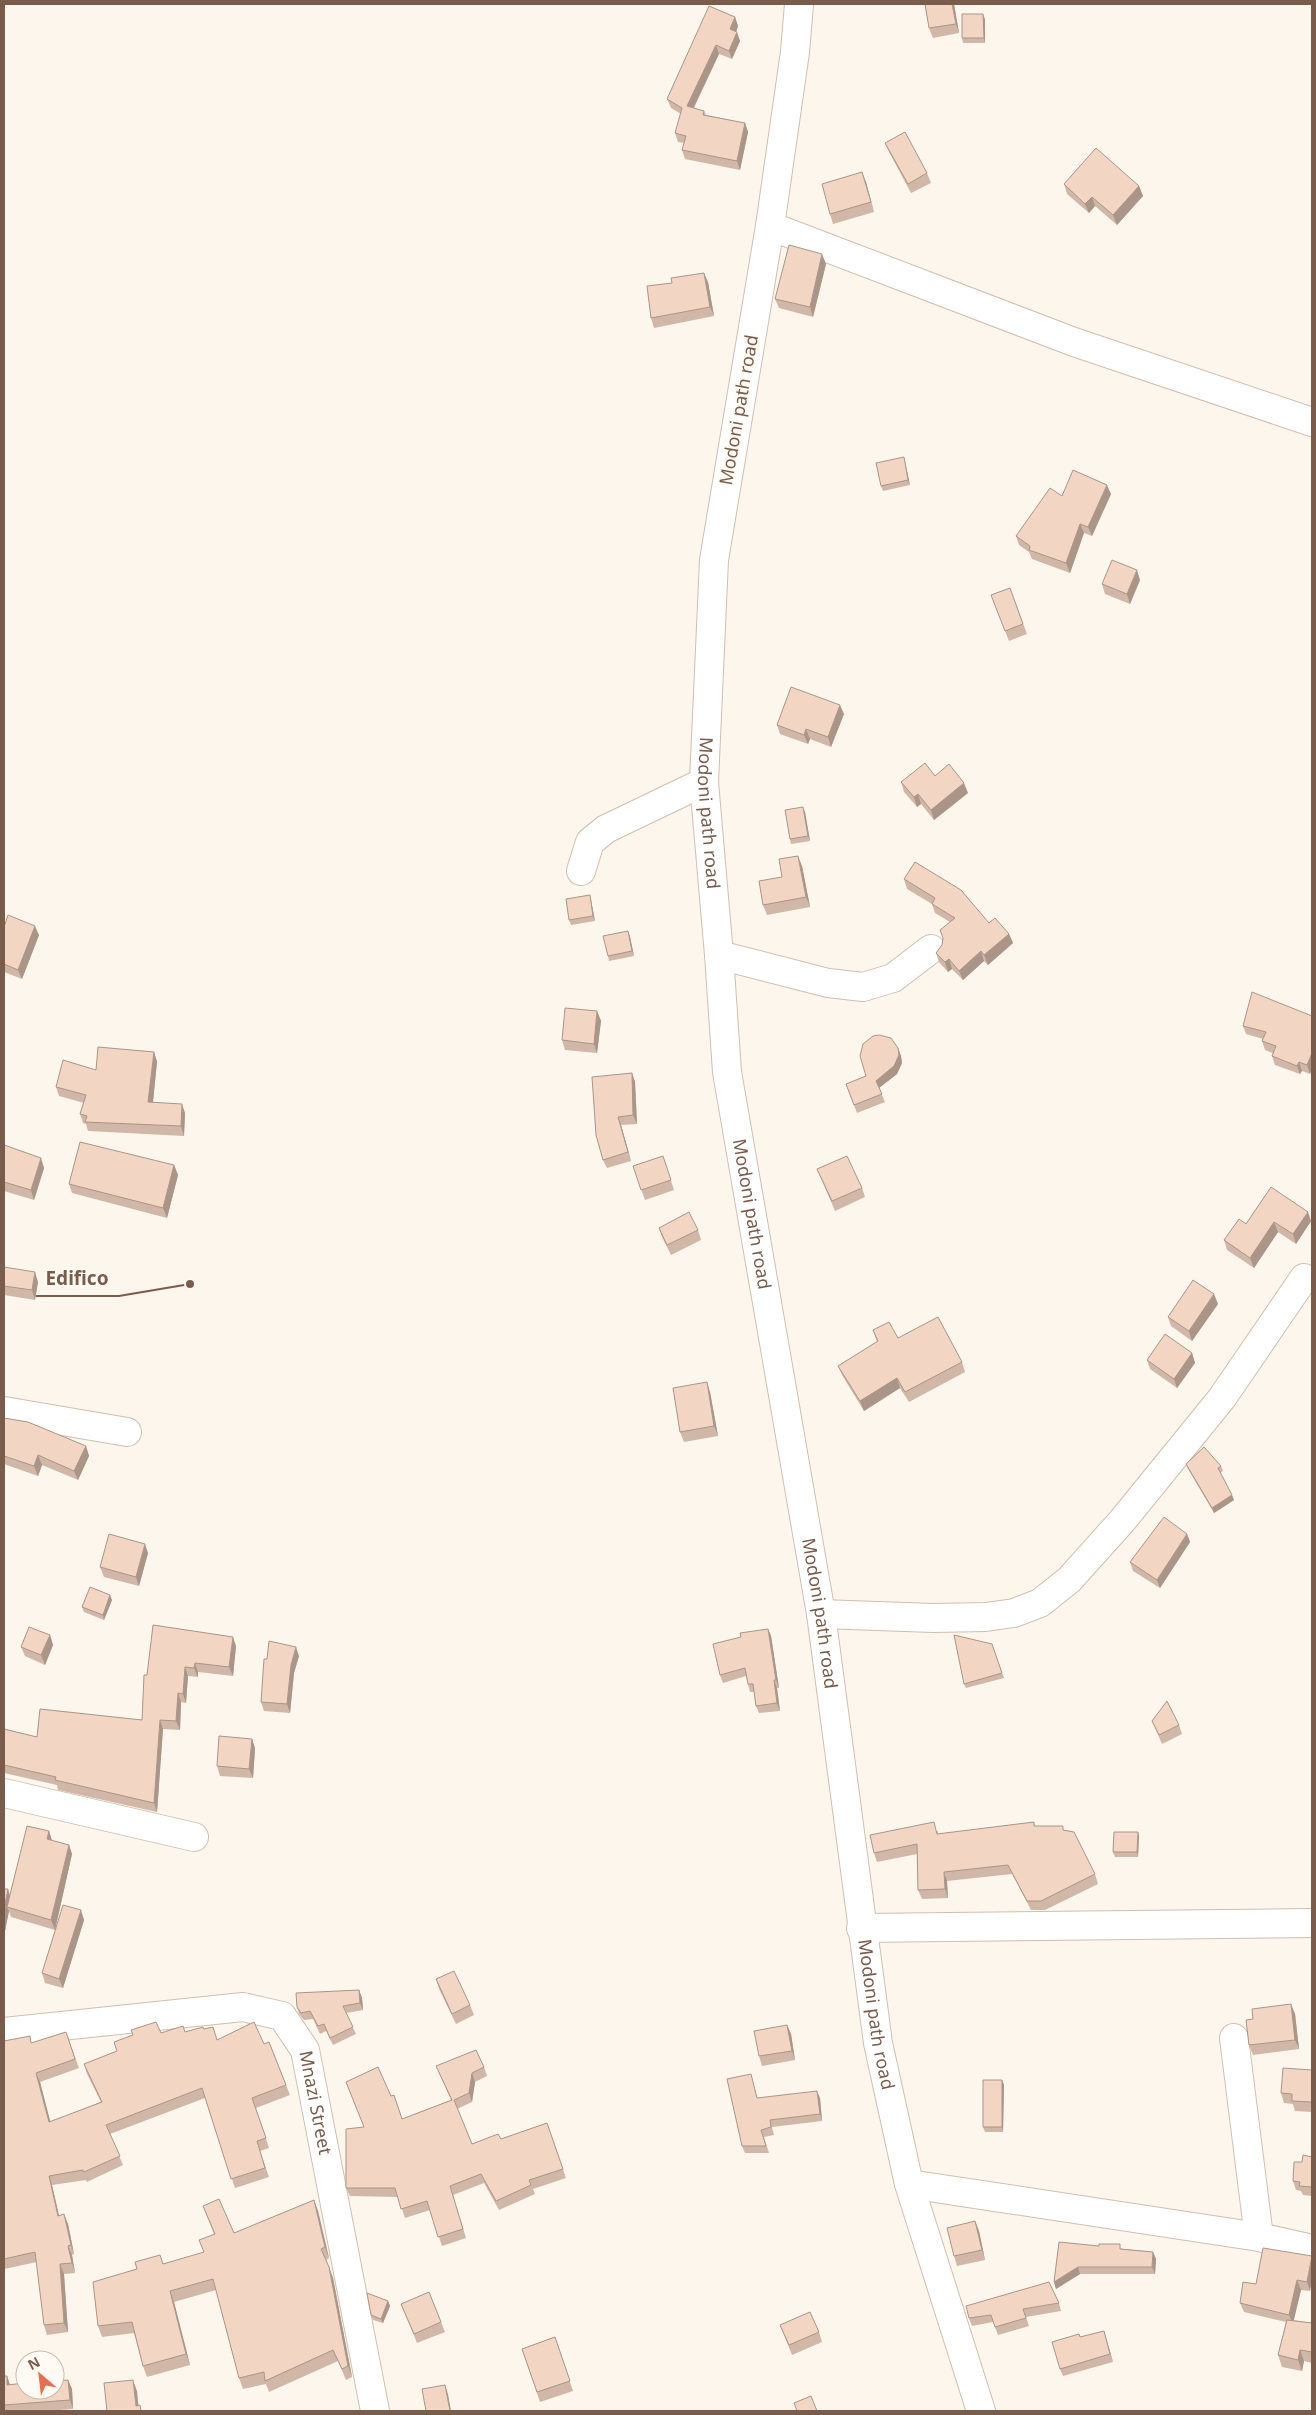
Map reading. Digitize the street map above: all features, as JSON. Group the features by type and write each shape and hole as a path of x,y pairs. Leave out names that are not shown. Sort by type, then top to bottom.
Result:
{"street":[{"name":"Modoni path road","path":"799,4 795,52 770,226 714,560 704,782 720,954 726,1072 821,1614 861,1928 878,2043 909,2184 981,2411"},
{"path":"770,226 1074,342 1312,422"},
{"path":"581,871 590,842 606,829 704,782"},
{"path":"720,954 828,983 863,987 893,978 931,949"},
{"path":"821,1614 932,1618 986,1617 1014,1614 1040,1603 1069,1580 1122,1522 1222,1398 1304,1278"},
{"path":"4,1411 127,1432"},
{"path":"4,1794 194,1837"},
{"path":"861,1928 1312,1923"},
{"name":"Mnazi Street","path":"4,2032 243,2007 282,2016 305,2050 375,2411"},
{"path":"1234,2038 1258,2237"},
{"path":"909,2184 1258,2237 1312,2249"}],"building":[{"path":"925,4 952,4 956,24 929,28"},
{"path":"709,6 735,17 730,29 737,32 729,51 716,45 687,106 704,111 703,115 745,123 737,161 682,150 686,136 675,133 682,108 667,99"},
{"path":"962,14 983,14 984,38 962,38"},
{"path":"905,132 927,173 908,184 885,143"},
{"path":"1096,148 1139,186 1113,215 1092,197 1085,204 1064,184"},
{"path":"862,172 871,202 830,214 822,184"},
{"path":"789,245 822,254 810,307 775,299"},
{"path":"704,273 710,307 651,318 647,286 672,283 671,278"},
{"path":"904,457 908,480 881,486 876,463"},
{"path":"1073,470 1107,485 1088,527 1080,524 1066,563 1029,550 1030,546 1016,536 1050,488 1062,496"},
{"path":"1112,560 1137,570 1127,594 1102,584"},
{"path":"1010,588 1023,624 1005,631 991,595"},
{"path":"791,687 840,705 828,737 806,729 804,735 777,725"},
{"path":"925,763 935,776 949,764 964,783 931,810 918,794 914,797 901,782"},
{"path":"803,807 808,836 790,839 785,810"},
{"path":"798,856 806,897 763,905 759,881 782,877 779,859"},
{"path":"915,862 961,890 989,923 995,918 1009,934 984,955 981,951 959,971 949,959 945,962 936,953 942,945 943,938 940,930 955,918 932,904 935,898 904,879"},
{"path":"590,895 593,916 569,920 566,899"},
{"path":"8,915 35,926 18,970 4,964 4,927"},
{"path":"628,931 632,951 608,956 603,936"},
{"path":"1252,992 1312,1016 1312,1053 1307,1065 1299,1062 1297,1066 1272,1056 1276,1046 1262,1041 1266,1032 1243,1026"},
{"path":"565,1008 597,1011 594,1044 562,1040"},
{"path":"879,1035 891,1038 898,1048 899,1055 894,1066 876,1081 882,1094 854,1105 846,1084 866,1076 860,1056 863,1044 873,1036"},
{"path":"98,1047 154,1052 148,1102 182,1104 181,1126 85,1122 87,1116 80,1114 86,1095 56,1087 63,1060 96,1070"},
{"path":"632,1073 633,1115 618,1117 628,1152 603,1160 596,1135 592,1077"},
{"path":"80,1142 174,1165 163,1208 69,1184"},
{"path":"4,1145 41,1158 31,1190 4,1182"},
{"path":"663,1156 671,1180 641,1190 633,1166"},
{"path":"847,1156 862,1188 832,1201 817,1169"},
{"path":"1271,1187 1308,1212 1293,1234 1274,1222 1250,1258 1224,1240 1239,1219 1246,1224"},
{"path":"689,1212 698,1230 667,1245 659,1228"},
{"path":"4,1267 35,1272 32,1290 4,1286"},
{"path":"1193,1280 1214,1294 1189,1331 1168,1317"},
{"path":"938,1317 962,1362 905,1392 897,1378 860,1401 838,1366 878,1341 873,1330 889,1322 898,1338"},
{"path":"1165,1334 1192,1353 1174,1379 1147,1360"},
{"path":"707,1382 714,1426 680,1432 673,1388"},
{"path":"4,1418 28,1422 86,1446 74,1471 38,1455 34,1466 4,1456"},
{"path":"1204,1447 1221,1466 1218,1468 1232,1495 1212,1508 1186,1464"},
{"path":"1164,1517 1187,1534 1157,1580 1130,1562"},
{"path":"109,1534 145,1544 136,1577 100,1567"},
{"path":"90,1587 110,1595 103,1615 82,1607"},
{"path":"153,1625 233,1637 229,1667 195,1663 194,1668 185,1667 183,1694 178,1693 176,1721 160,1720 154,1803 55,1780 56,1777 4,1765 4,1729 37,1737 40,1709 142,1720 144,1675 147,1675"},
{"path":"29,1627 50,1635 41,1655 21,1647"},
{"path":"768,1629 776,1680 774,1680 777,1703 756,1706 753,1684 748,1684 745,1668 720,1675 713,1644 741,1637 740,1633"},
{"path":"954,1635 992,1644 1002,1673 964,1684"},
{"path":"269,1641 296,1647 291,1665 287,1704 261,1702 264,1659 267,1659"},
{"path":"1167,1701 1179,1725 1159,1735 1152,1721"},
{"path":"219,1736 252,1739 249,1769 217,1766"},
{"path":"934,1822 937,1834 1034,1822 1034,1826 1063,1826 1063,1830 1074,1832 1095,1874 1041,1901 1027,1901 1008,1865 944,1872 945,1889 918,1890 917,1844 874,1853 870,1835"},
{"path":"27,1826 49,1831 47,1839 69,1845 51,1920 7,1907"},
{"path":"1114,1832 1138,1832 1137,1852 1113,1852"},
{"path":"4,1889 8,1889 4,1909"},
{"path":"63,1905 81,1910 59,1979 42,1973"},
{"path":"454,1971 470,2005 452,2014 436,1979"},
{"path":"359,1990 360,2003 343,2006 353,2027 330,2038 324,2024 318,2026 310,2011 301,2013 297,2007 296,1993"},
{"path":"1291,2004 1295,2040 1249,2045 1246,2020 1253,2019 1252,2009"},
{"path":"156,2022 161,2033 183,2026 185,2032 203,2027 204,2029 213,2027 217,2040 254,2022 264,2044 269,2042 286,2085 252,2098 266,2138 257,2141 265,2168 231,2179 202,2088 106,2125 120,2156 84,2172 83,2170 49,2176 58,2216 64,2214 71,2245 68,2246 72,2263 60,2264 64,2323 44,2325 35,2252 4,2259 4,2041 30,2036 31,2043 66,2032 75,2059 36,2073 49,2122 102,2102 84,2064 117,2051 114,2042 133,2035 131,2030"},
{"path":"787,2025 792,2051 759,2056 754,2031"},
{"path":"476,2050 484,2067 472,2073 469,2093 454,2100 472,2144 498,2134 501,2139 547,2123 563,2169 529,2180 531,2185 496,2201 481,2174 450,2186 463,2229 438,2237 427,2201 401,2209 395,2188 346,2188 346,2129 364,2127 346,2082 378,2067 391,2096 394,2095 402,2119 452,2100 436,2066"},
{"path":"1283,2068 1312,2070 1312,2102 1292,2101 1292,2094 1281,2093"},
{"path":"751,2074 757,2098 817,2091 820,2114 770,2120 771,2127 761,2130 766,2146 742,2146 727,2079"},
{"path":"983,2080 1002,2080 1002,2127 983,2127"},
{"path":"1303,2155 1312,2157 1312,2187 1299,2186 1300,2182 1293,2181 1294,2162 1302,2162"},
{"path":"219,2199 234,2233 314,2200 325,2247 321,2249 329,2267 348,2366 342,2369 333,2350 265,2381 264,2372 239,2378 213,2279 170,2291 186,2354 143,2366 132,2322 98,2326 93,2282 137,2269 135,2262 160,2255 163,2264 204,2252 199,2240 215,2234 203,2206"},
{"path":"975,2221 982,2250 954,2256 947,2228"},
{"path":"1059,2242 1099,2246 1099,2244 1120,2244 1120,2249 1153,2252 1152,2267 1078,2267 1054,2282"},
{"path":"1263,2248 1312,2256 1307,2282 1297,2280 1289,2315 1240,2303 1243,2282 1256,2284"},
{"path":"1049,2282 1059,2303 1023,2309 1026,2318 995,2327 991,2315 969,2318 966,2306"},
{"path":"429,2292 441,2322 414,2334 401,2304"},
{"path":"367,2293 388,2301 381,2319 371,2315"},
{"path":"810,2312 819,2332 789,2345 780,2325"},
{"path":"1287,2320 1312,2323 1312,2352 1300,2350 1298,2360 1278,2355"},
{"path":"1104,2331 1110,2354 1060,2369 1052,2342 1079,2334 1080,2337"},
{"path":"555,2337 570,2381 537,2392 522,2349"},
{"path":"4,2376 7,2376 7,2385 15,2384 15,2400 65,2400 65,2380 68,2380 70,2400 4,2405"},
{"path":"133,2380 136,2406 140,2405 141,2411 107,2411 104,2383"},
{"path":"445,2385 450,2411 426,2411 422,2389"},
{"path":"811,2396 817,2411 797,2411 794,2403"}],"place":[{"name":"Edifico","path":"190,1284"}]}
